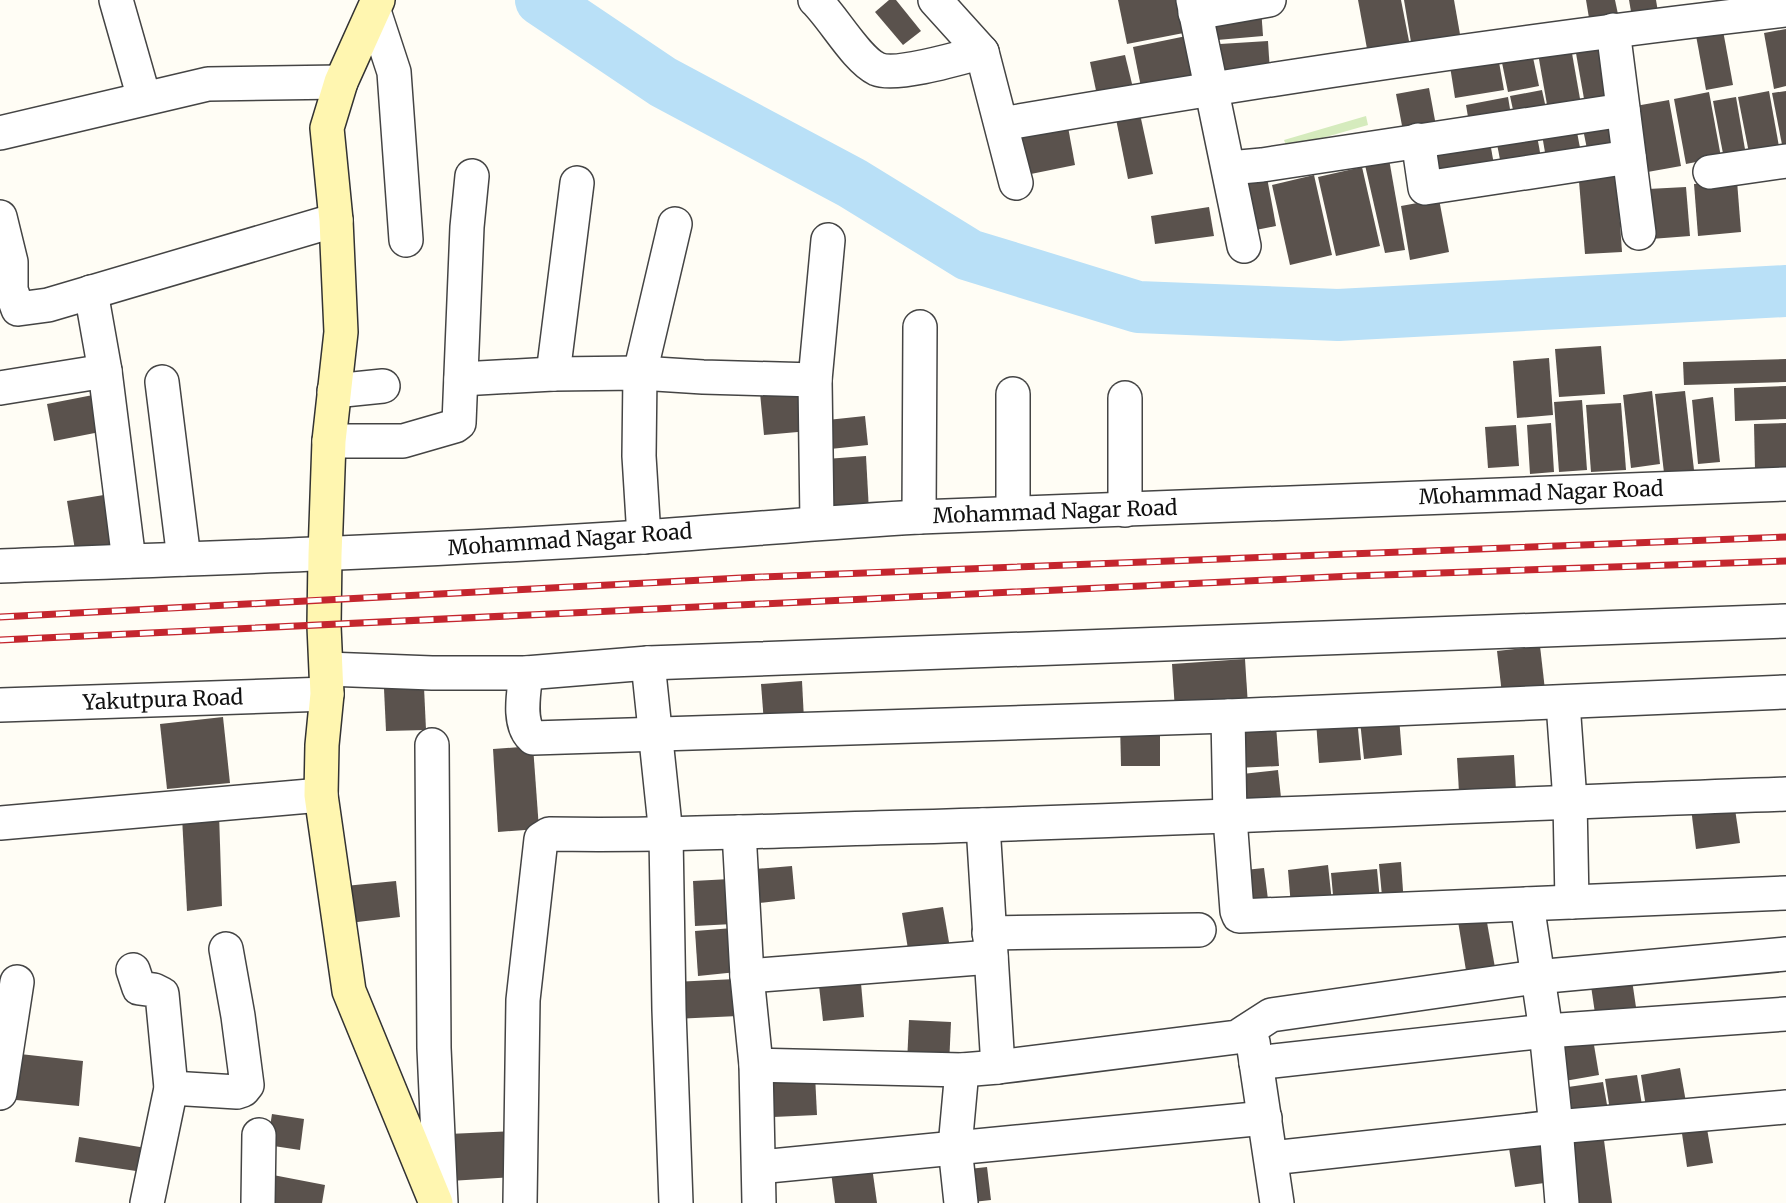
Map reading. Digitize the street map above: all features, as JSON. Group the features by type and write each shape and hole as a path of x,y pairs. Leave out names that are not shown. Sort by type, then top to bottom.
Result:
{"main road":[{"path":"376,6 341,82 327,128 336,220 341,332 329,441 324,626 327,682 321,795 350,991 436,1203"}],"street":[{"path":"116,0 144,98"},
{"path":"815,0 861,54 876,68 887,71 944,63 981,52"},
{"path":"935,0 981,52 1016,183"},
{"path":"1244,246 1194,7 1269,0"},
{"path":"376,6 394,72 406,240"},
{"path":"1002,124 1210,88 1613,30 1786,10"},
{"path":"1613,30 1639,233"},
{"path":"0,133 208,84 341,82"},
{"path":"1229,168 1623,110"},
{"path":"1418,140 1425,188 1629,157"},
{"path":"1710,171 1786,161"},
{"path":"329,441 403,441 459,423 467,227 472,177"},
{"path":"553,374 577,183"},
{"path":"0,217 11,262 11,290 18,309 48,305 336,220"},
{"path":"644,537 639,456 640,373 675,224"},
{"path":"817,522 814,380 828,240"},
{"path":"91,292 105,370 129,561"},
{"path":"919,517 920,327"},
{"path":"0,388 105,370"},
{"path":"461,379 553,374 640,373 814,380"},
{"path":"162,382 184,559"},
{"path":"334,391 382,386"},
{"path":"1013,394 1013,512"},
{"path":"1125,398 1125,510"},
{"name":"Mohammad Nagar Road","path":"0,566 325,555 644,537 817,522 1013,512 1125,510 1786,484"},
{"name":"Yakutpura Road","path":"0,705 432,673 526,673 648,663 1786,621"},
{"path":"648,663 666,835 676,1203"},
{"path":"526,673 523,704 527,732 533,738 1228,716 1786,692"},
{"path":"1563,703 1570,801 1572,902"},
{"path":"1228,716 1230,818 1239,916 1786,893"},
{"path":"432,746 434,1048 441,1203"},
{"path":"520,1203 523,1000 540,839 549,834 666,835 1230,818 1570,801 1786,794"},
{"path":"0,824 321,795"},
{"path":"983,825 998,1067"},
{"path":"739,832 747,976 756,1065 759,1203"},
{"path":"1527,904 1536,977 1546,1031 1562,1203"},
{"path":"747,976 990,945 1199,930"},
{"path":"171,1088 237,1092 243,1090 247,1085 226,949"},
{"path":"756,1065 962,1070 998,1067 1237,1037 1271,1015 1536,977 1786,954"},
{"path":"133,970 139,988 154,990 162,994 171,1088 147,1203"},
{"path":"0,1093 17,982"},
{"path":"1256,1063 1546,1031 1786,1014"},
{"path":"1251,1028 1271,1158 1273,1202"},
{"path":"961,1203 956,1147 962,1070"},
{"path":"1271,1158 1556,1127 1786,1107"},
{"path":"759,1167 1265,1118"},
{"path":"258,1203 260,1135"}],"green space":[{"path":"1366,116 1368,125 1287,148 1284,140"}],"building":[{"path":"889,0 896,0 921,31 903,45 875,12"},
{"path":"1118,0 1188,0 1194,31 1127,44"},
{"path":"1358,0 1401,0 1410,46 1368,54"},
{"path":"1404,0 1454,0 1461,40 1412,48"},
{"path":"1586,0 1615,0 1619,19 1590,24"},
{"path":"1629,0 1656,0 1659,18 1633,23"},
{"path":"1261,8 1263,36 1217,40 1215,11"},
{"path":"1722,25 1733,85 1706,90 1695,30"},
{"path":"1786,29 1786,86 1774,89 1764,33"},
{"path":"1196,34 1205,79 1142,92 1133,47"},
{"path":"1605,36 1618,104 1586,110 1574,42"},
{"path":"1268,41 1270,72 1223,76 1220,44"},
{"path":"1570,42 1582,110 1549,116 1537,48"},
{"path":"1531,48 1539,86 1508,92 1500,53"},
{"path":"1497,51 1504,90 1455,98 1449,60"},
{"path":"1125,55 1134,92 1098,100 1090,62"},
{"path":"1429,88 1437,131 1404,136 1396,94"},
{"path":"1542,90 1547,113 1515,119 1510,96"},
{"path":"1769,91 1780,152 1750,158 1738,97"},
{"path":"1786,91 1786,154 1784,155 1772,93"},
{"path":"1709,92 1721,157 1686,164 1674,99"},
{"path":"1508,97 1512,121 1470,129 1466,105"},
{"path":"1736,97 1746,155 1724,159 1713,101"},
{"path":"1669,100 1681,166 1642,173 1630,107"},
{"path":"1140,114 1153,174 1128,179 1116,119"},
{"path":"1620,117 1626,153 1589,159 1582,124"},
{"path":"1575,122 1582,158 1547,164 1541,129"},
{"path":"1068,127 1075,165 1026,175 1018,137"},
{"path":"1537,136 1542,163 1502,170 1497,144"},
{"path":"1489,137 1495,170 1434,181 1428,149"},
{"path":"1389,159 1405,250 1385,253 1365,165"},
{"path":"1616,166 1622,252 1585,254 1578,169"},
{"path":"1362,167 1380,246 1336,256 1318,177"},
{"path":"1266,172 1276,226 1246,232 1236,177"},
{"path":"1314,175 1332,255 1290,265 1272,185"},
{"path":"1737,181 1741,232 1698,236 1694,184"},
{"path":"1686,187 1690,236 1651,239 1648,189"},
{"path":"1439,199 1449,252 1410,260 1401,206"},
{"path":"1209,207 1214,236 1155,244 1151,216"},
{"path":"1601,346 1605,394 1559,397 1555,349"},
{"path":"1549,358 1553,415 1517,418 1513,361"},
{"path":"1786,359 1786,382 1684,385 1683,362"},
{"path":"1786,386 1786,419 1735,421 1734,388"},
{"path":"805,389 809,431 764,435 760,393"},
{"path":"1652,391 1660,464 1631,468 1623,395"},
{"path":"1685,391 1694,470 1664,473 1655,394"},
{"path":"98,394 105,431 54,441 47,404"},
{"path":"1713,397 1720,462 1698,464 1692,400"},
{"path":"1582,400 1587,470 1559,472 1554,402"},
{"path":"1621,403 1626,470 1591,472 1586,405"},
{"path":"865,416 868,445 821,450 818,421"},
{"path":"1551,423 1554,472 1530,474 1527,425"},
{"path":"1786,423 1786,469 1755,470 1754,424"},
{"path":"1516,425 1519,466 1488,468 1485,427"},
{"path":"866,456 869,511 829,513 826,459"},
{"path":"110,494 118,543 75,550 67,501"},
{"path":"1540,646 1545,690 1502,694 1497,651"},
{"path":"1245,659 1248,706 1175,711 1172,664"},
{"path":"802,681 804,720 764,723 761,684"},
{"path":"424,687 426,730 386,731 384,689"},
{"path":"223,717 230,783 167,789 160,724"},
{"path":"1399,717 1402,755 1364,759 1360,721"},
{"path":"1357,718 1361,760 1319,763 1316,721"},
{"path":"1120,723 1160,723 1160,766 1121,766"},
{"path":"1276,725 1279,766 1236,768 1234,727"},
{"path":"533,746 539,829 498,832 493,749"},
{"path":"1514,755 1516,790 1459,792 1457,758"},
{"path":"1278,770 1282,807 1236,811 1233,775"},
{"path":"1734,802 1740,843 1696,849 1691,808"},
{"path":"219,813 222,906 187,911 182,817"},
{"path":"1401,862 1404,905 1383,907 1379,864"},
{"path":"1328,865 1332,902 1291,906 1288,870"},
{"path":"792,866 795,899 759,903 755,869"},
{"path":"1264,868 1269,907 1250,910 1245,870"},
{"path":"1377,869 1380,901 1334,906 1331,873"},
{"path":"730,879 733,924 695,926 693,881"},
{"path":"396,881 400,917 349,923 345,886"},
{"path":"943,907 950,948 909,955 902,913"},
{"path":"1485,911 1497,979 1468,983 1457,915"},
{"path":"733,928 737,972 698,976 695,931"},
{"path":"860,972 864,1017 823,1021 818,977"},
{"path":"736,979 738,1016 674,1019 673,982"},
{"path":"1632,980 1637,1014 1596,1020 1591,986"},
{"path":"909,1020 951,1022 949,1065 907,1063"},
{"path":"1592,1033 1599,1075 1559,1082 1552,1040"},
{"path":"20,1054 83,1061 79,1106 16,1100"},
{"path":"1680,1068 1687,1108 1647,1114 1641,1075"},
{"path":"815,1075 817,1115 773,1117 771,1077"},
{"path":"1637,1075 1643,1111 1611,1117 1605,1079"},
{"path":"1603,1082 1609,1116 1567,1123 1561,1088"},
{"path":"272,1114 304,1119 300,1150 267,1145"},
{"path":"1706,1123 1713,1163 1687,1167 1681,1127"},
{"path":"513,1131 515,1177 450,1181 448,1134"},
{"path":"1603,1132 1612,1203 1567,1203 1559,1137"},
{"path":"79,1137 146,1148 143,1172 75,1162"},
{"path":"1546,1142 1552,1182 1515,1187 1509,1148"},
{"path":"872,1167 877,1203 835,1203 831,1172"},
{"path":"987,1167 991,1200 964,1203 960,1170"},
{"path":"273,1175 325,1185 322,1203 268,1203"}],"waterway":[{"path":"541,0 663,82 852,183 969,255 1138,307 1338,315 1786,291"}],"railway":[{"path":"0,617 760,577 1786,537"},
{"path":"0,640 1353,576 1786,561"}]}
